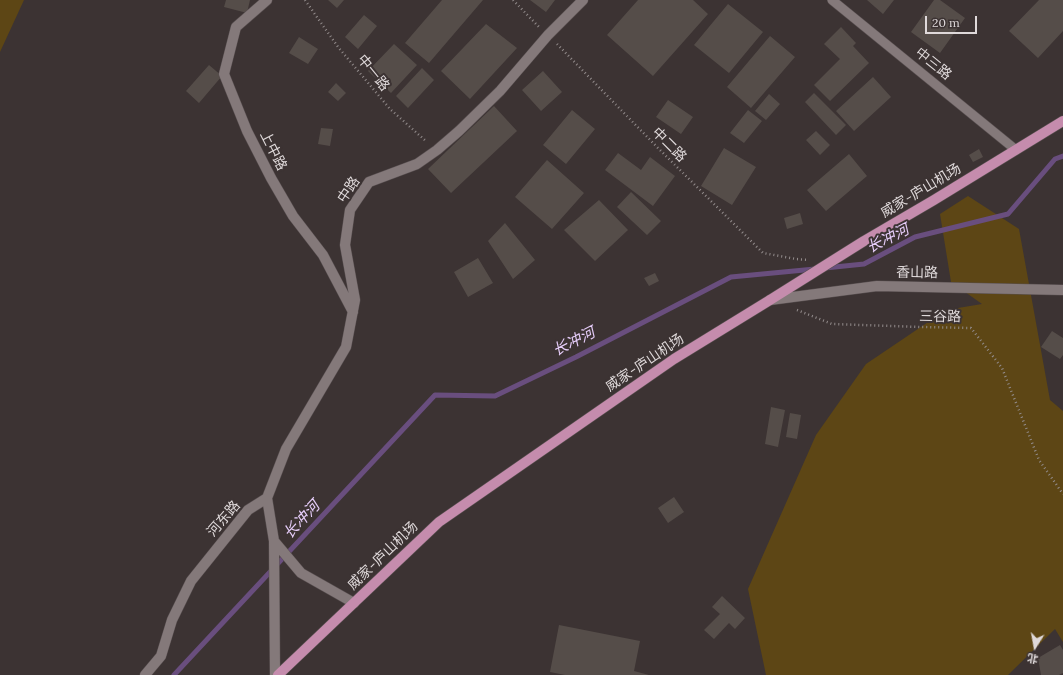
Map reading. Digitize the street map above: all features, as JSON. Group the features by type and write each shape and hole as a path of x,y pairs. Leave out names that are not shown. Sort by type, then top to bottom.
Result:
{"main road":[{"name":"威家-庐山机场","path":"278,675 439,522 674,359 1063,120"}],"street":[{"name":"上中路","path":"268,0 236,26 224,74 247,131 271,178 293,216 323,255 353,312"},
{"name":"中路","path":"267,498 286,449 346,346 355,300 345,245 350,210 369,182 417,164 437,150 459,131 500,91 548,35 583,0"},
{"name":"香山路","path":"770,300 877,286 1063,290"},
{"path":"267,498 274,541 275,675"},
{"name":"河东路","path":"145,675 161,656 172,620 191,581 248,510 267,498"},
{"path":"274,541 301,573 354,603"}],"lane":[{"name":"中三路","path":"832,0 1016,150"}],"path":[{"name":"中一路","path":"305,0 338,47 390,109 437,150"},
{"name":"中二路","path":"513,0 763,253 796,259 833,262"},
{"name":"三谷路","path":"770,300 832,324 971,328 1002,368 1039,460 1063,494"}],"shaded area":[{"path":"0,0 24,0 0,52"},
{"path":"968,196 1019,229 1050,400 1063,411 1063,642 1055,629 1008,675 766,675 748,589 816,435 866,364 946,310 982,304 951,282 940,214"}],"building":[{"path":"226,0 250,0 247,13 224,7"},
{"path":"328,0 344,0 337,8"},
{"path":"442,0 483,0 429,63 405,43"},
{"path":"530,0 555,0 546,12"},
{"path":"638,0 693,0 708,14 653,76 607,35"},
{"path":"867,0 894,0 883,14"},
{"path":"934,0 940,0 965,18 940,53 911,32"},
{"path":"1039,0 1063,0 1063,31 1038,58 1009,31"},
{"path":"728,4 763,32 729,73 694,45"},
{"path":"364,15 377,26 358,49 345,37"},
{"path":"486,24 517,48 470,99 441,71"},
{"path":"841,27 856,43 853,46 869,63 830,101 814,85 840,59 824,44"},
{"path":"770,36 795,57 751,108 727,87"},
{"path":"299,37 318,49 308,64 289,53"},
{"path":"394,44 417,65 391,93 368,71"},
{"path":"209,65 222,76 199,103 186,91"},
{"path":"422,68 434,80 408,108 396,96"},
{"path":"543,71 562,92 541,111 522,90"},
{"path":"873,77 891,97 854,131 836,111"},
{"path":"336,83 346,93 338,101 328,92"},
{"path":"814,93 846,125 836,135 805,102"},
{"path":"769,94 780,104 766,120 755,111"},
{"path":"668,100 693,117 681,134 656,117"},
{"path":"494,106 517,131 451,193 428,169"},
{"path":"572,110 595,129 566,164 543,145"},
{"path":"748,110 762,121 744,143 730,133"},
{"path":"321,128 333,129 330,146 318,144"},
{"path":"816,131 830,145 820,155 806,140"},
{"path":"724,148 756,167 732,205 701,186"},
{"path":"979,149 983,157 973,162 969,155"},
{"path":"618,153 641,170 650,157 675,176 653,206 605,170"},
{"path":"849,154 867,176 826,211 807,190"},
{"path":"547,160 584,193 552,229 515,197"},
{"path":"631,192 661,221 647,235 617,207"},
{"path":"599,200 628,230 595,261 564,230"},
{"path":"800,213 803,224 787,229 784,218"},
{"path":"505,223 535,260 513,279 488,241"},
{"path":"478,258 493,283 468,297 454,272"},
{"path":"655,273 659,281 649,286 644,278"},
{"path":"1052,331 1063,338 1063,355 1060,359 1041,347"},
{"path":"771,407 785,410 778,447 765,444"},
{"path":"790,413 801,415 797,439 786,437"},
{"path":"674,497 684,512 668,523 658,508"},
{"path":"722,596 745,618 735,629 729,623 714,639 704,630 720,614 712,607"},
{"path":"559,625 640,641 634,671 649,675 565,675 550,672"},
{"path":"1060,645 1063,650 1063,673 1059,675 1041,675 1038,658"}],"waterway":[{"name":"长冲河","path":"825,268 864,264 915,237 1008,214 1055,159 1063,156"},
{"name":"长冲河","path":"174,675 435,395 495,396 576,357 731,277 815,269"}]}
